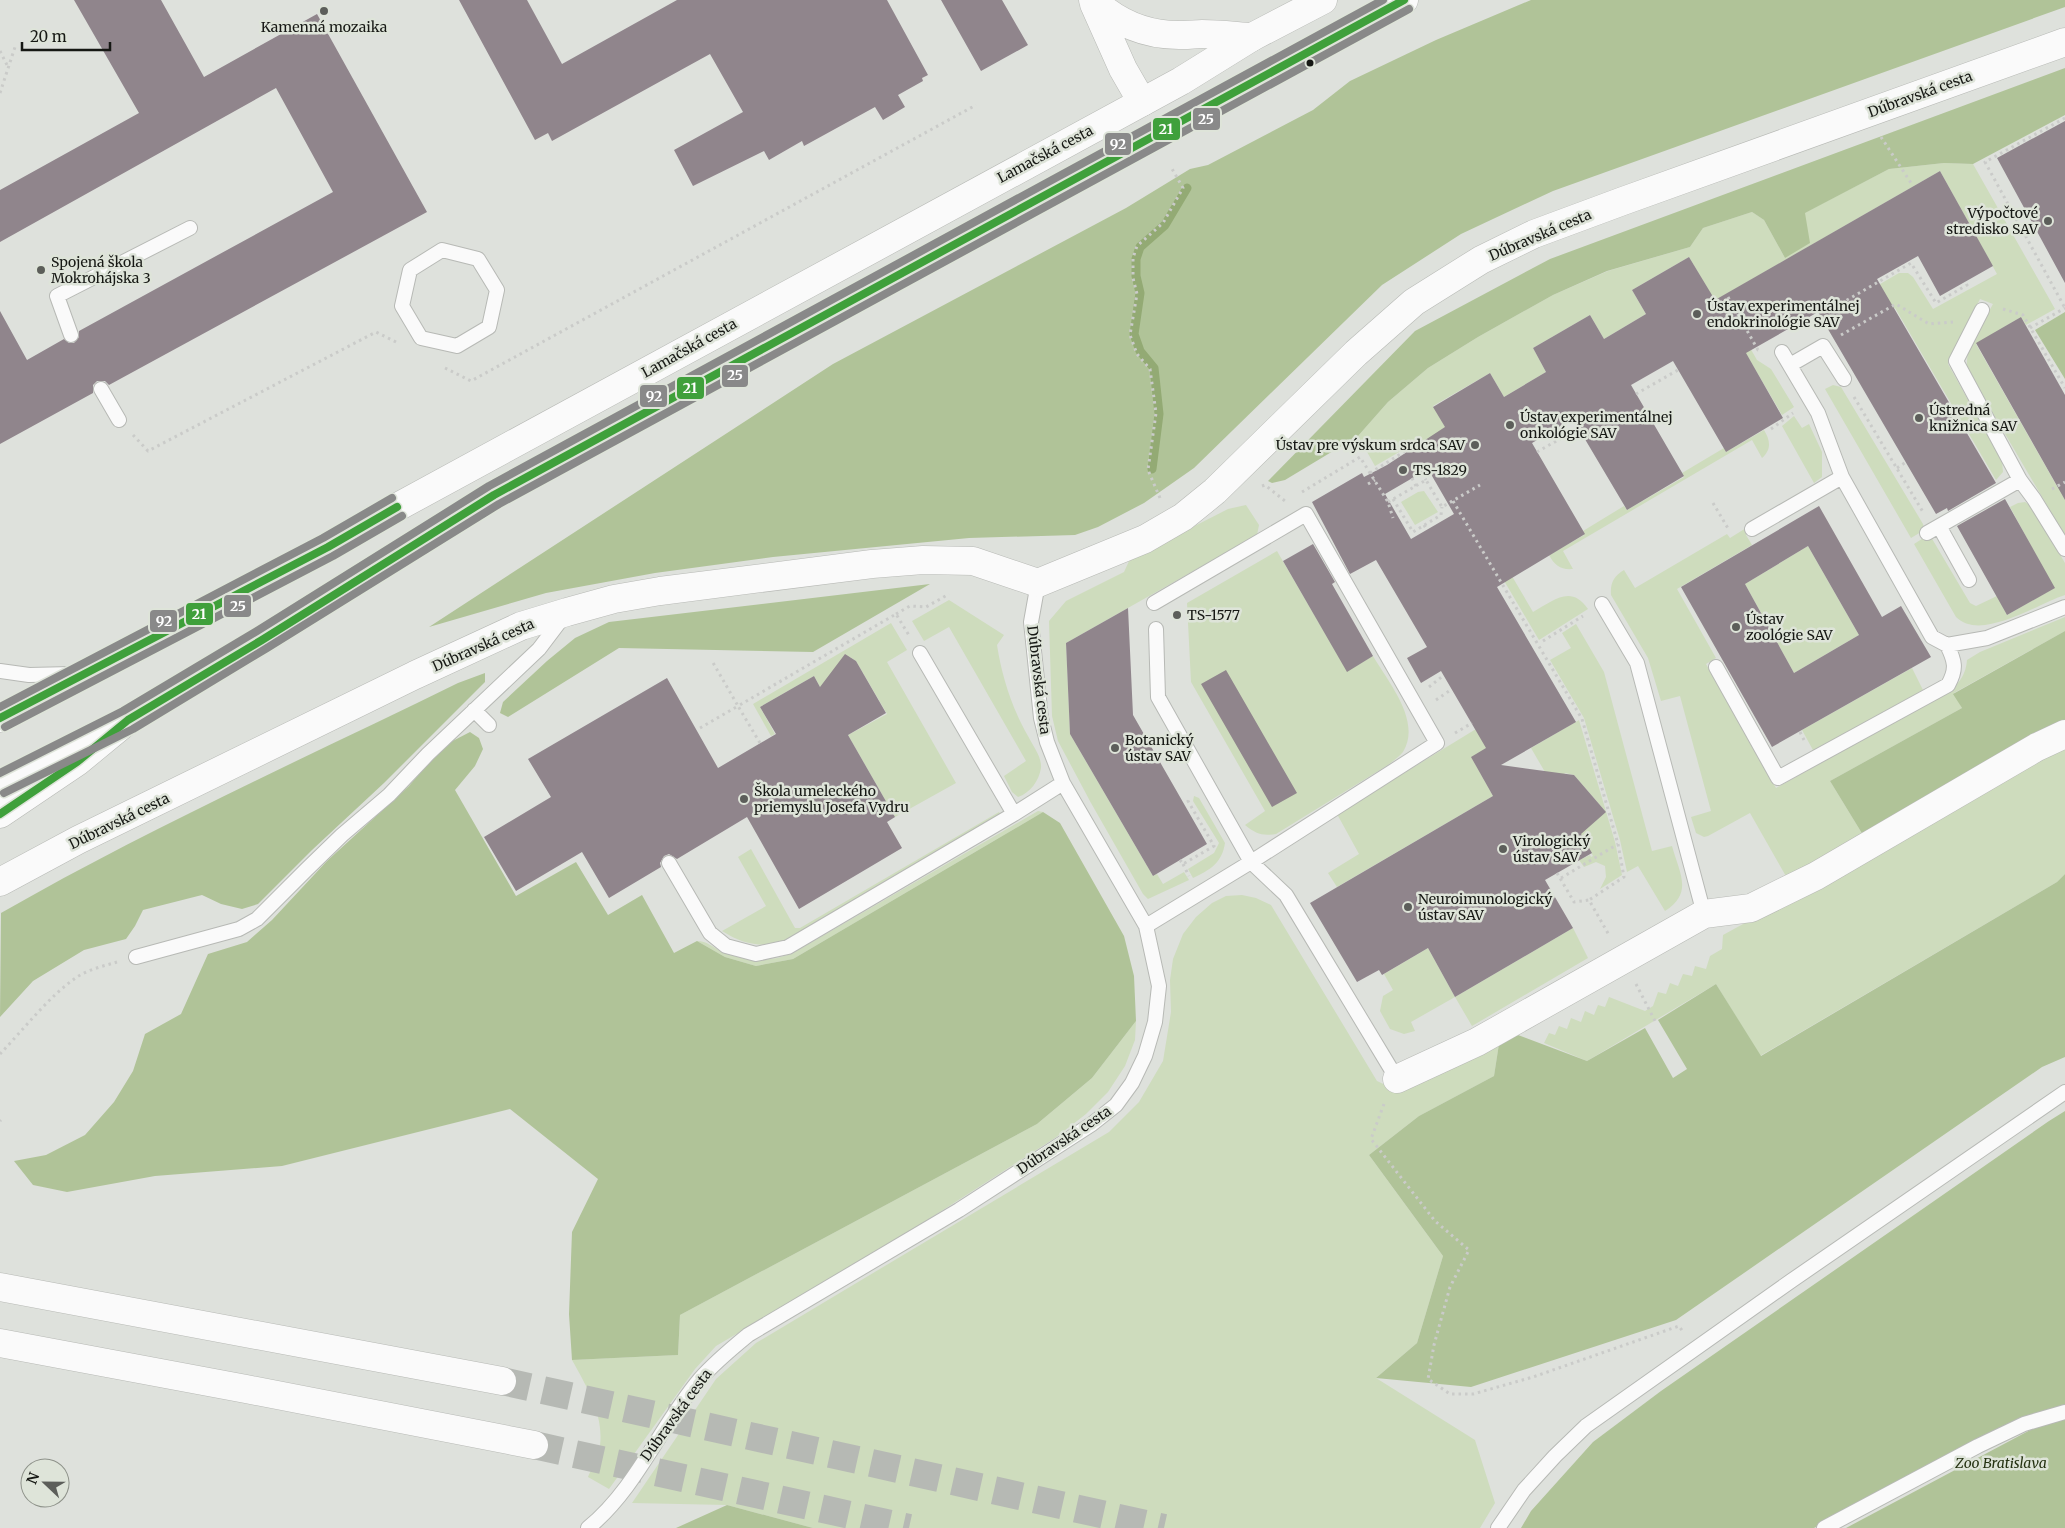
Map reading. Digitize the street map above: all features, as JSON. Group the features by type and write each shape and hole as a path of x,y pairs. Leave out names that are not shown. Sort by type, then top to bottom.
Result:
{"main road":[{"path":"1093,0 1106,13 1147,32 1174,35 1202,34 1252,37"},
{"path":"1093,0 1123,69 1142,102 1162,122 1178,124"},
{"name":"Lamačská cesta","path":"0,718 328,547 388,512 1181,81 1252,37 1323,0"},
{"path":"0,784 128,720 262,640 494,495 1404,0"},
{"name":"Dúbravská cesta","path":"0,882 78,840 414,675 521,626 567,612 614,599 660,591 872,564 923,560 973,561 1038,583 1145,538 1183,517 1216,492 1356,354 1414,302 1481,260 1552,228 2065,42"},
{"path":"0,814 77,762 128,720"},
{"path":"1392,1088 1623,961 1704,914 1751,908 1816,876 2029,752 2065,734"},
{"path":"0,1287 502,1381"},
{"path":"0,1343 246,1388 534,1445"}],"lane":[{"path":"71,335 57,296 190,228"},
{"path":"442,250 478,258 497,290 489,326 457,346 421,338 402,306 410,270 442,250"},
{"path":"1980,314 1956,361 2020,480 2065,548"},
{"path":"1790,365 1824,346 1844,379"},
{"path":"1716,666 1778,778 1948,685 1955,673 1953,657 1947,645 1932,636 1842,477 1818,413 1782,352"},
{"path":"101,389 119,420"},
{"path":"1752,529 1842,477"},
{"path":"1970,580 1933,530 2020,480"},
{"path":"1146,926 1438,744 1306,514 1154,602"},
{"name":"Dúbravská cesta","path":"588,1528 620,1496 699,1380 721,1356 748,1336 959,1210 1092,1124 1116,1105 1132,1083 1145,1056 1155,1022 1159,986 1146,926 1063,783 1047,742 1041,718 1031,622 1038,583"},
{"path":"1602,604 1637,663 1704,914"},
{"path":"1947,645 1987,638 2065,607"},
{"path":"136,957 239,929 258,919 336,841 389,795 428,754 539,648 567,612"},
{"path":"1156,629 1158,697 1251,862 1286,896 1392,1088"},
{"path":"920,653 1014,814"},
{"path":"0,671 29,675 83,674"},
{"path":"474,710 489,725"},
{"path":"669,863 710,933 726,946 756,954 788,947 1014,814 1063,783"},
{"path":"1498,1528 1530,1483 1586,1426 2065,1092"},
{"path":"1824,1528 1978,1446 2024,1424 2065,1412"}],"path":[{"path":"0,93 15,46"},
{"path":"0,51 8,68"},
{"path":"436,363 471,381 976,105"},
{"path":"2030,328 2065,308 1985,162 2065,118"},
{"path":"1878,130 1913,186"},
{"path":"1156,493 1148,470 1156,412 1150,369 1137,354 1130,335 1137,294 1133,278 1133,258 1137,246 1163,223 1183,188 1171,167"},
{"path":"1841,317 1835,307 1910,262 1936,303 1967,285 1965,282"},
{"path":"1728,297 1758,350 1782,352"},
{"path":"1824,346 1896,304 1928,324 1980,314 1991,305 2022,315 2065,388"},
{"path":"1740,319 1746,316"},
{"path":"119,420 148,451 376,332 402,345"},
{"path":"1636,394 1678,370"},
{"path":"1844,379 1933,530"},
{"path":"1771,429 1796,411"},
{"path":"1537,452 1579,428"},
{"path":"1370,473 1412,447"},
{"path":"1294,497 1360,457 1388,502 1393,518"},
{"path":"1897,468 1906,462"},
{"path":"1393,499 1412,532 1441,515 1442,507 1422,473"},
{"path":"1412,478 1416,486"},
{"path":"1368,484 1374,480"},
{"path":"1388,502 1426,480"},
{"path":"2057,487 2065,482"},
{"path":"1442,507 1480,485"},
{"path":"1453,501 1582,719 1618,844 1624,878 1589,900 1574,902 1557,873"},
{"path":"1274,533 1286,502"},
{"path":"1713,502 1731,533"},
{"path":"1424,525 1427,530"},
{"path":"700,728 910,606 926,607 949,594"},
{"path":"1543,641 1590,612"},
{"path":"896,614 920,653"},
{"path":"712,662 760,744"},
{"path":"1180,860 1183,864 1214,846 1188,801 1191,793"},
{"path":"1561,878 1618,844"},
{"path":"1589,900 1655,1021"},
{"path":"0,1054 62,989 78,976 96,968 136,957"},
{"path":"1392,1088 1378,1117 1371,1139 1435,1221 1469,1250 1450,1287 1434,1345 1428,1380 1450,1394 1473,1394 1533,1377 1679,1326"}],"green space":[{"path":"1531,0 2065,0 2065,7 1553,191 1461,234 1382,285 1194,468 1144,503 1098,527 1075,535 969,538 773,557 655,573 546,593 429,627 833,364 1126,208 1190,169 1208,165 1313,110 1350,81 1436,40"},
{"path":"2065,68 2065,115 1973,164 1944,163 1889,169 1805,213 1810,243 1785,258 1764,220 1752,212 1703,228 1690,247 1607,271 1553,295 1478,337 1428,368 1388,402 1358,436 1285,480 1272,483 1268,481 1415,331 1550,259"},
{"path":"1944,163 1973,164 2055,309 2026,325 2021,317 1976,344 2058,488 2065,485 2065,536 1967,369 1971,342 1993,304 1980,299 1948,364 2002,461 2003,472 1996,480 1895,308 1836,342 1828,329 1845,318 1839,308 1899,273 1908,273 1913,277 1933,309 1997,274 1940,171 1721,297 1757,360 1771,369 1794,407 1782,415 1689,257 1632,290 1646,314 1604,339 1590,315 1533,348 1546,372 1504,397 1490,373 1433,406 1447,430 1416,448 1413,444 1375,466 1358,436 1388,402 1428,368 1478,337 1553,295 1608,271 1690,247 1703,228 1752,212 1764,220 1785,258 1804,213 1889,169"},
{"path":"2065,312 2065,379 2035,330"},
{"path":"1833,385 1841,387 1923,524 1924,528 1921,532 1911,538 1825,389"},
{"path":"1794,416 1802,428 1809,424 1822,452 1822,477 1814,483 1782,426"},
{"path":"1764,430 1768,437 1769,448 1762,458 1752,440 1563,551 1573,569 1565,569 1559,566 1549,555 1584,535 1583,531 1624,506 1627,510 1684,477 1682,473 1724,448 1726,452"},
{"path":"1424,491 1438,512 1415,525 1401,502 1418,492"},
{"path":"2025,502 2031,506 2065,563 2065,595 2009,619 1980,625 1967,624 1956,617 1914,544 1925,537 1931,537 1970,603 1976,606 1997,596 2007,615 2054,588 2010,507"},
{"path":"1246,505 1259,525 1257,535 1066,643 1070,734 1153,876 1157,874 1163,884 1184,872 1189,880 1148,899 1143,894 1091,803 1058,741 1052,716 1049,621 1066,601 1124,572 1130,559 1228,509"},
{"path":"1473,528 1486,532 1533,612 1555,600 1568,596 1575,597 1588,609 1539,640"},
{"path":"1746,528 1746,535 1752,545 1677,589 1716,658 1706,664 1776,788 1951,690 1962,676 1967,660 1980,652 2065,617 2065,631 1954,693 1962,708 1830,781 1863,835 1787,878 1750,813 1708,836 1704,837 1696,833 1691,817 1711,811 1680,696 1661,701 1648,658 1611,595 1613,580 1624,570 1635,588 1727,534 1730,538"},
{"path":"1808,546 1859,635 1794,673 1745,584"},
{"path":"1277,551 1347,671 1373,656 1401,702 1406,715 1408,740 1403,752 1388,765 1276,834 1267,835 1259,834 1245,825 1265,811 1191,682 1187,603"},
{"path":"930,584 813,652 619,648 508,717 500,713 503,702 547,661 575,638 609,622"},
{"path":"949,600 1004,635 997,645 1005,680 1012,703 1037,752 1041,764 1040,773 1033,786 1026,793 1018,797 1012,792 1004,776 1026,761 949,627 924,641 912,621"},
{"path":"891,623 907,650 887,662 956,783 895,817 848,735 887,714 856,661 850,657 842,658 830,705 814,676 760,707 775,734 771,736 753,704"},
{"path":"1576,624 1604,672 1652,851 1672,846 1681,873 1682,889 1679,897 1665,911 1638,866 1627,872 1620,840 1584,718 1550,660 1571,648 1562,633"},
{"path":"2065,631 2065,721 1863,835 1830,781 1962,708 1953,694"},
{"path":"1912,668 1923,690 1814,752 1802,730"},
{"path":"485,673 485,682 384,783 312,850 258,904 242,909 221,904 202,895 143,910 126,939 84,950 33,981 0,1017 1,913 113,852 228,794 458,683"},
{"path":"1579,720 1615,842 1622,875 1600,889 1606,877 1605,866 1596,862 1584,867 1579,860 1590,855 1591,857 1593,856 1573,821 1606,812 1574,775 1565,773 1561,778 1563,803 1531,748"},
{"path":"1476,729 1505,778 1473,760 1493,796 1337,887 1328,873 1359,854 1337,814"},
{"path":"470,732 479,738 483,749 475,766 455,790 516,896 576,862 608,915 642,895 674,953 697,941 725,957 756,966 793,959 1043,812 1060,823 1124,936 1134,976 1136,1021 1092,1078 1037,1124 680,1315 678,1355 572,1360 569,1314 572,1232 598,1179 510,1109 282,1166 155,1176 67,1192 33,1185 14,1161 46,1155 85,1135 114,1102 133,1071 145,1034 181,1014 208,954 247,942 272,920 327,861 409,786 443,746"},
{"path":"2065,747 2065,874 2057,882 1760,1056 1716,984 1587,1061 1544,1043 1549,1033 1555,1035 1559,1026 1567,1029 1571,1018 1581,1022 1585,1011 1594,1015 1598,1005 1605,1007 1609,997 1645,1011 1653,1006 1658,992 1666,994 1670,983 1678,986 1683,974 1692,976 1695,966 1706,969 1710,956 1722,949 1723,935"},
{"path":"1194,796 1199,798 1225,843 1218,861 1205,872 1193,878 1188,869 1214,853 1219,843 1193,801"},
{"path":"1038,811 1043,812 793,959 756,966 725,957 697,941 707,943 730,955 748,959 766,960 793,953"},
{"path":"999,812 1001,815 781,943 765,945 744,942 722,931 766,906 738,857 751,849 795,928 800,928"},
{"path":"2065,874 2065,1057 2042,1067 1676,1320 1471,1387 1376,1378 1417,1343 1443,1256 1369,1155 1419,1116 1494,1076 1499,1044 1518,1035 1587,1061 1645,1028 1673,1078 1687,1069 1658,1020 1716,984 1761,1056 2057,882"},
{"path":"1242,895 1256,898 1271,905 1377,1081 1398,1091 1513,1030 1518,1035 1499,1044 1494,1076 1419,1116 1369,1155 1443,1256 1417,1343 1376,1378 1475,1440 1495,1503 1480,1528 813,1528 727,1505 632,1503 716,1379 756,1343 1109,1132 1139,1102 1163,1061 1171,1012 1170,980 1173,959 1183,934 1196,917 1212,903 1226,896"},
{"path":"1573,928 1588,958 1472,1026 1455,997"},
{"path":"1428,948 1455,997 1411,1022 1415,1031 1404,1034 1390,1029 1380,1011 1383,996 1393,990 1384,974"},
{"path":"1136,1021 1135,1040 1125,1066 1108,1092 1086,1114 1055,1138 904,1235 716,1346 695,1369 609,1489 588,1477 598,1455 601,1439 600,1427 594,1404 572,1360 678,1355 680,1315 1037,1124 1092,1078"},
{"path":"2065,1111 2065,1405 2024,1417 1814,1528 1521,1528 1531,1511 1593,1442 1661,1391"},
{"name":"Zoo Bratislava","path":"2065,1418 2065,1528 1846,1528 2036,1427"},
{"path":"727,1505 813,1528 676,1528"}],"building":[{"path":"74,0 161,0 204,77 317,14 427,212 109,385 105,381 97,381 93,385 93,393 0,444 0,311 27,360 64,339 69,343 74,343 79,337 79,331 333,192 276,88 0,242 0,190 139,113"},
{"path":"459,0 527,0 562,64 677,0 887,0 928,75 922,78 923,81 898,95 905,107 883,120 875,107 804,146 802,141 769,160 764,151 693,186 674,150 743,112 710,54 552,141 548,133 535,140"},
{"path":"941,0 1002,0 1028,45 981,71"},
{"name":"Výpočtové stredisko SAV","path":"2065,121 2065,283 1997,158"},
{"path":"1940,171 1993,266 1940,296 1918,256 1877,279 1996,483 1948,511 1947,508 1936,514 1818,312 1746,353 1783,418 1726,452 1673,361 1631,385 1684,476 1627,510 1573,419 1532,443 1585,534 1497,587 1576,722 1501,765 1574,775 1606,812 1581,834 1592,853 1545,880 1573,928 1455,997 1428,948 1382,975 1379,970 1357,982 1310,903 1493,796 1471,757 1486,748 1441,671 1421,683 1407,658 1427,647 1376,560 1350,574 1312,502 1362,473 1364,477 1387,465 1445,427 1433,407 1490,373 1504,397 1546,372 1533,348 1590,315 1604,339 1646,314 1632,290 1689,257 1715,300","holes":["1428,469 1454,514 1411,539 1385,494"]},
{"path":"2021,317 2065,395 2065,500 1976,343"},
{"path":"2005,499 2055,588 2007,615 1957,526"},
{"name":"Ústav zoológie SAV","path":"1819,506 1882,617 1901,606 1931,657 1772,747 1681,587","holes":["1808,546 1859,635 1794,673 1745,584"]},
{"path":"1313,544 1335,582 1332,584 1373,656 1347,672 1283,561"},
{"name":"Botanický ústav SAV","path":"1128,608 1133,715 1207,844 1153,876 1070,734 1066,643"},
{"path":"845,654 856,661 886,713 848,735 895,817 887,822 902,848 799,909 747,817 677,859 669,854 664,856 660,863 661,867 609,898 582,852 516,891 484,837 551,797 528,759 667,678 718,768 776,734 760,707 814,676 820,687"},
{"path":"1226,670 1297,793 1272,807 1201,684"}],"waterway":[{"path":"1152,469 1159,414 1154,368 1140,351 1134,334 1140,293 1136,276 1136,259 1140,247 1165,225 1187,188"}],"tunnel":[{"path":"502,1381 1164,1528"},
{"path":"534,1445 909,1528"}],"transit line":[{"name":"92","path":"0,773 123,711 257,631 489,486 1383,0"},
{"name":"21","path":"0,814 77,762 128,720 262,640 494,495 1404,0"},
{"name":"25","path":"4,793 133,729 499,504 1409,9"},
{"name":"92","path":"0,707 323,538 392,498"},
{"name":"21","path":"0,718 328,547 397,507"},
{"name":"25","path":"5,727 333,556 402,516"}],"place":[{"name":"Kamenná mozaika","path":"324,11"},
{"name":"Výpočtové stredisko SAV","path":"2048,221"},
{"name":"Spojená škola Mokrohájska 3","path":"41,270"},
{"name":"Ústav experimentálnej endokrinológie SAV","path":"1697,314"},
{"name":"Ústredná knižnica SAV","path":"1919,418"},
{"name":"Ústav experimentálnej onkológie SAV","path":"1510,425"},
{"name":"Ústav pre výskum srdca SAV","path":"1475,445"},
{"name":"TS-1829","path":"1403,470"},
{"name":"TS-1577","path":"1177,615"},
{"name":"Ústav zoológie SAV","path":"1736,627"},
{"name":"Botanický ústav SAV","path":"1115,748"},
{"name":"Škola umeleckého priemyslu Josefa Vydru","path":"744,799"},
{"name":"Virologický ústav SAV","path":"1503,849"},
{"name":"Neuroimunologický ústav SAV","path":"1408,907"}]}
